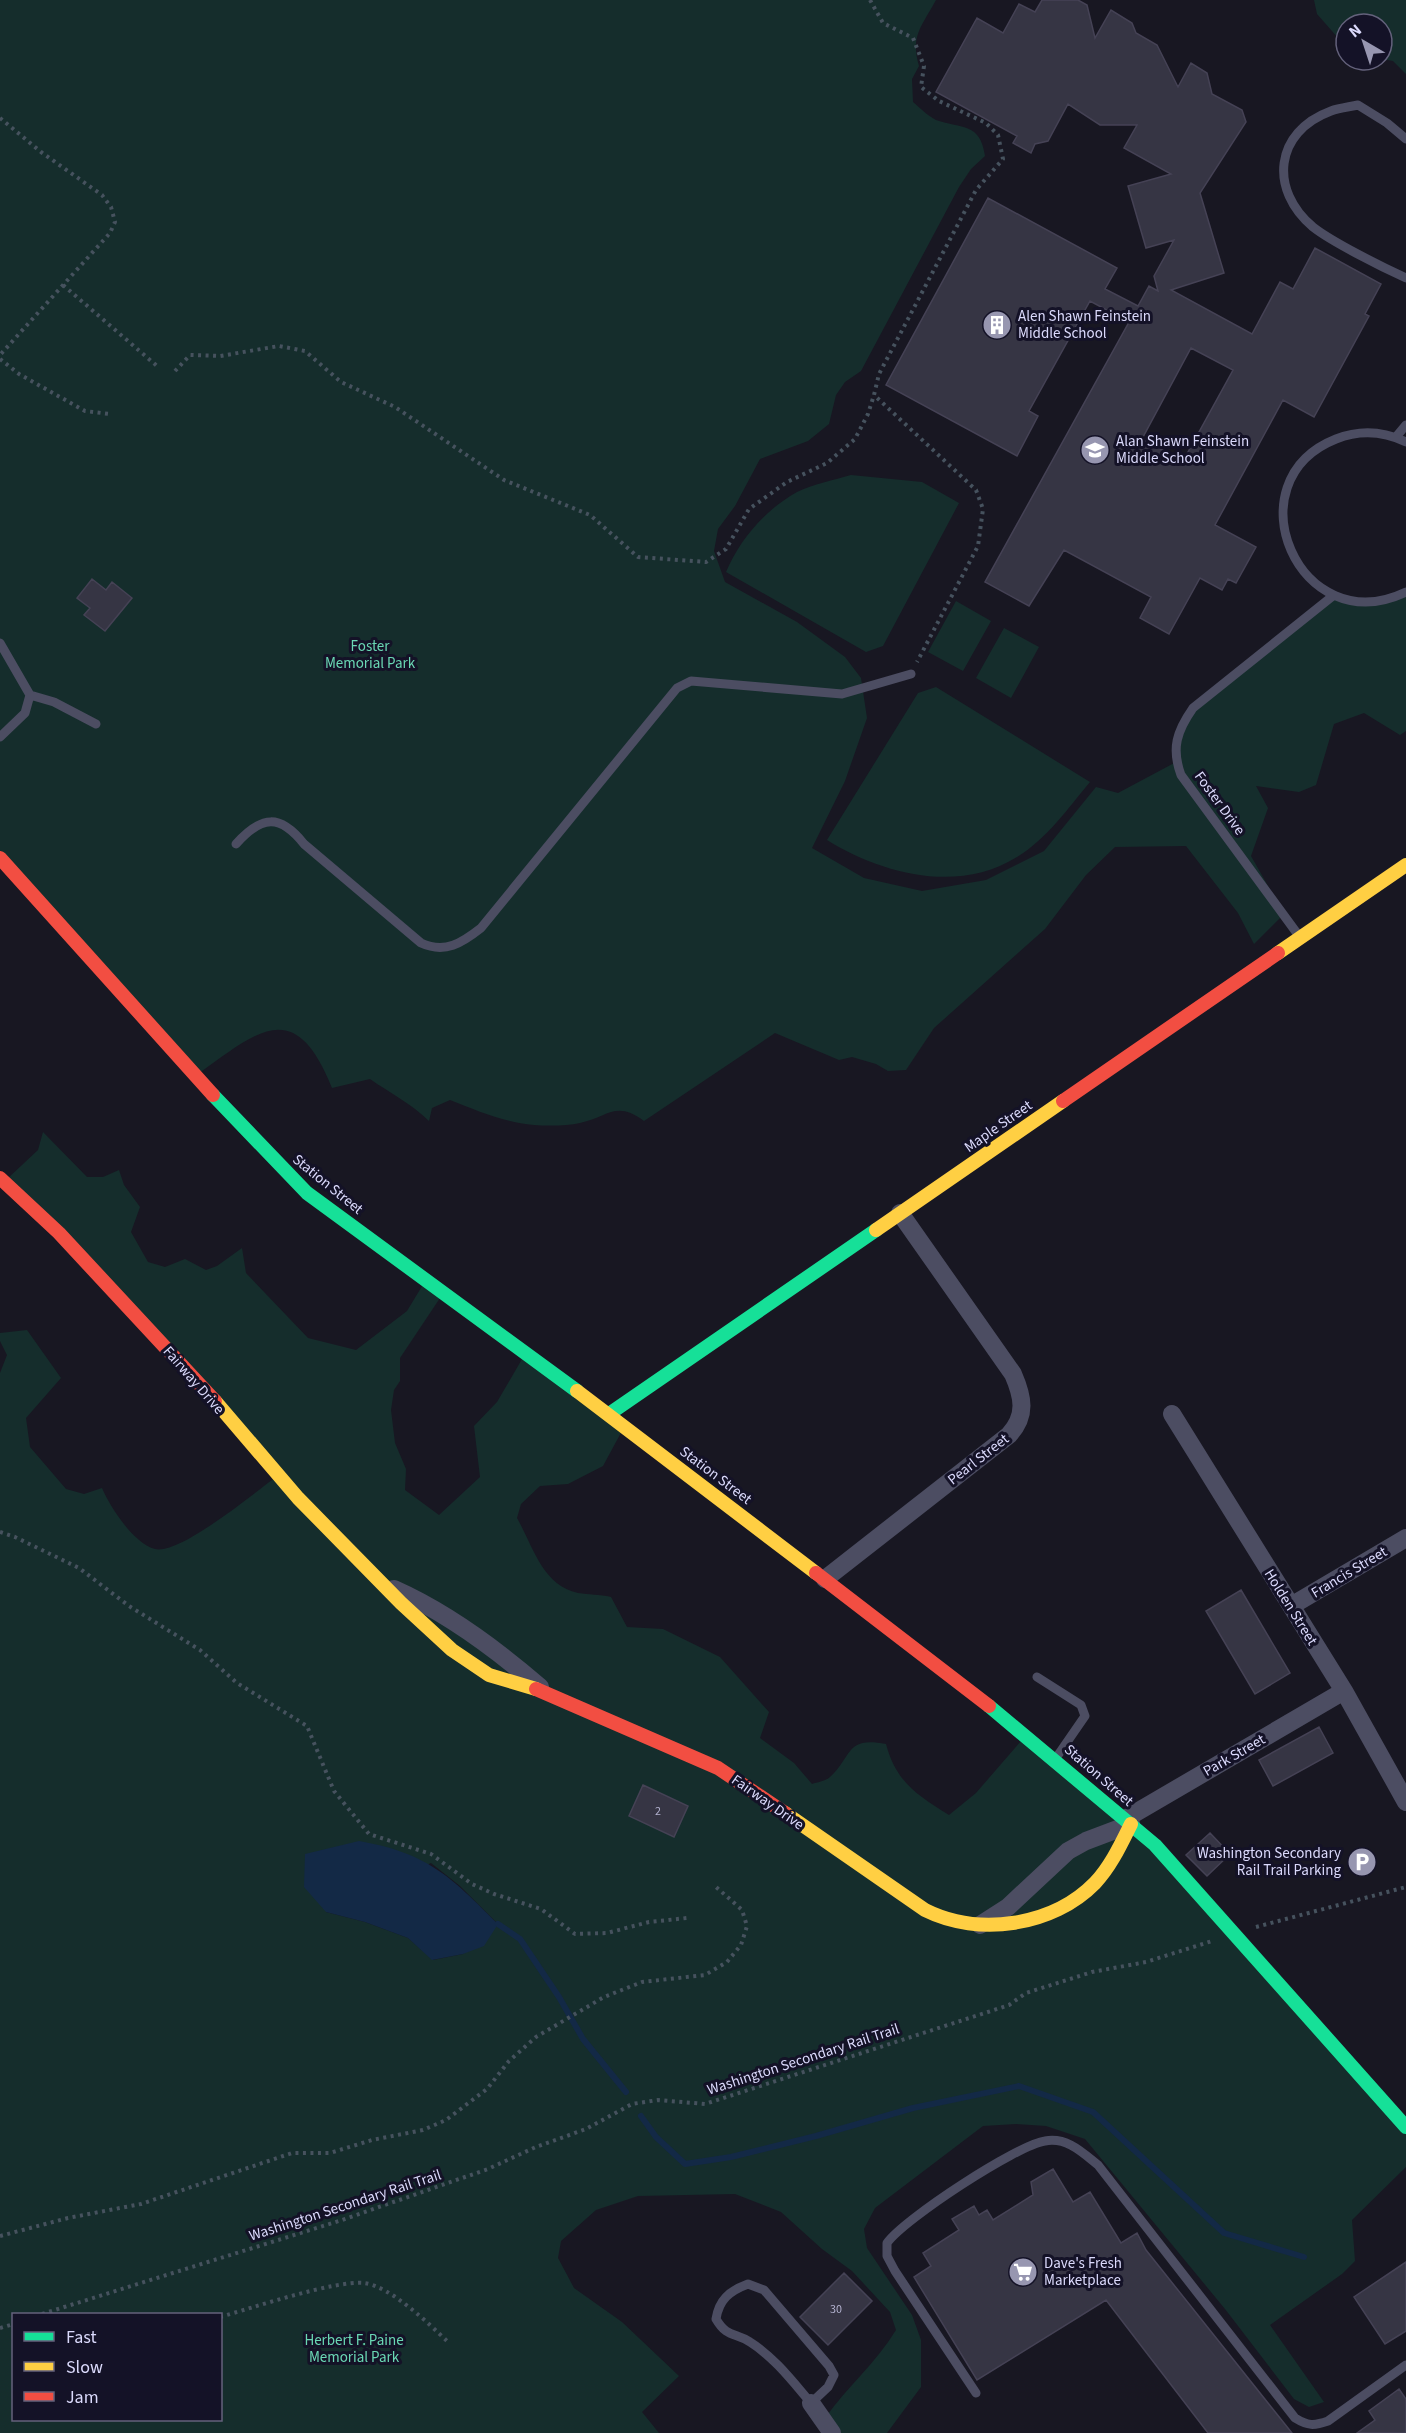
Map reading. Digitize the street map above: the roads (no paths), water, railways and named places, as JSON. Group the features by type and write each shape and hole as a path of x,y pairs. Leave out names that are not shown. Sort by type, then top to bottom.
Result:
{"street":[{"name":"Station Street","path":"0,858 244,1130 307,1192 609,1414 825,1579 1055,1759 1128,1821 1168,1859 1406,2127"},
{"name":"Maple Street","path":"609,1414 1406,865"},
{"name":"Fairway Drive","path":"0,1178 59,1233 114,1291 200,1384 298,1498 407,1609 468,1662 489,1675 546,1692 697,1757 748,1787 919,1907 949,1920 997,1926 1022,1921 1069,1903 1094,1884 1106,1870 1128,1821"},
{"name":"Pearl Street","path":"825,1579 1009,1435 1023,1411 1022,1399 1013,1374 900,1213"},
{"name":"Holden Street","path":"1172,1414 1344,1691 1406,1802"},
{"name":"Francis Street","path":"1291,1606 1406,1538"},
{"name":"Fairway Drive","path":"384,1585 409,1595 464,1628 501,1653 546,1692"},
{"name":"Park Street","path":"1128,1821 1344,1691"},
{"path":"979,1925 1008,1907 1068,1851 1128,1821"},
{"path":"811,2403 832,2433"}],"lane":[{"path":"1406,139 1387,123 1358,105 1330,111 1307,125 1286,148 1282,172 1288,195 1299,213 1315,228 1406,278"},
{"path":"1396,437 1406,425"},
{"path":"1406,442 1396,437 1362,432 1328,442 1301,464 1285,495 1283,529 1287,546 1306,575 1334,595 1352,600 1370,601 1387,599 1406,592"},
{"name":"Foster Drive","path":"1300,938 1181,775 1175,760 1175,742 1181,725 1193,708 1334,595"},
{"path":"0,643 30,695 54,702 96,723"},
{"path":"236,844 249,830 269,821 291,827 304,844 421,943 434,949 452,946 481,928 677,688 691,681 842,694 911,674"},
{"path":"0,737 25,713 30,695"},
{"path":"1037,1677 1081,1705 1084,1710 1085,1716 1055,1759"},
{"path":"976,2393 895,2271 887,2256 887,2243 905,2223 1023,2147 1046,2140 1061,2141 1077,2148 1098,2165 1295,2418 1305,2425 1314,2426 1328,2421 1406,2365"},
{"path":"748,2284 764,2290 830,2366 834,2374 828,2387 811,2403 768,2356 749,2341 723,2331 716,2319 718,2305 733,2289 748,2284"}],"water":[{"path":"359,1841 403,1852 437,1869 452,1880 498,1924 484,1946 463,1954 432,1960 408,1938 365,1922 326,1912 304,1887 305,1854"}],"waterway":[{"path":"498,1924 520,1939 559,1997 583,2039 626,2092"},
{"path":"641,2116 656,2137 685,2164 731,2157 816,2136 913,2108 1019,2086 1093,2112 1224,2233 1304,2257"}],"place":[{"name":"Alen Shawn Feinstein Middle School","path":"997,325"},
{"name":"Alan Shawn Feinstein Middle School","path":"1095,450"},
{"name":"Washington Secondary Rail Trail Parking","path":"1362,1862"},
{"name":"Dave's Fresh Marketplace","path":"1023,2272"}],"park label":[{"name":"Foster Memorial Park","path":"370,654"},
{"name":"Herbert F. Paine Memorial Park","path":"354,2348"}]}
